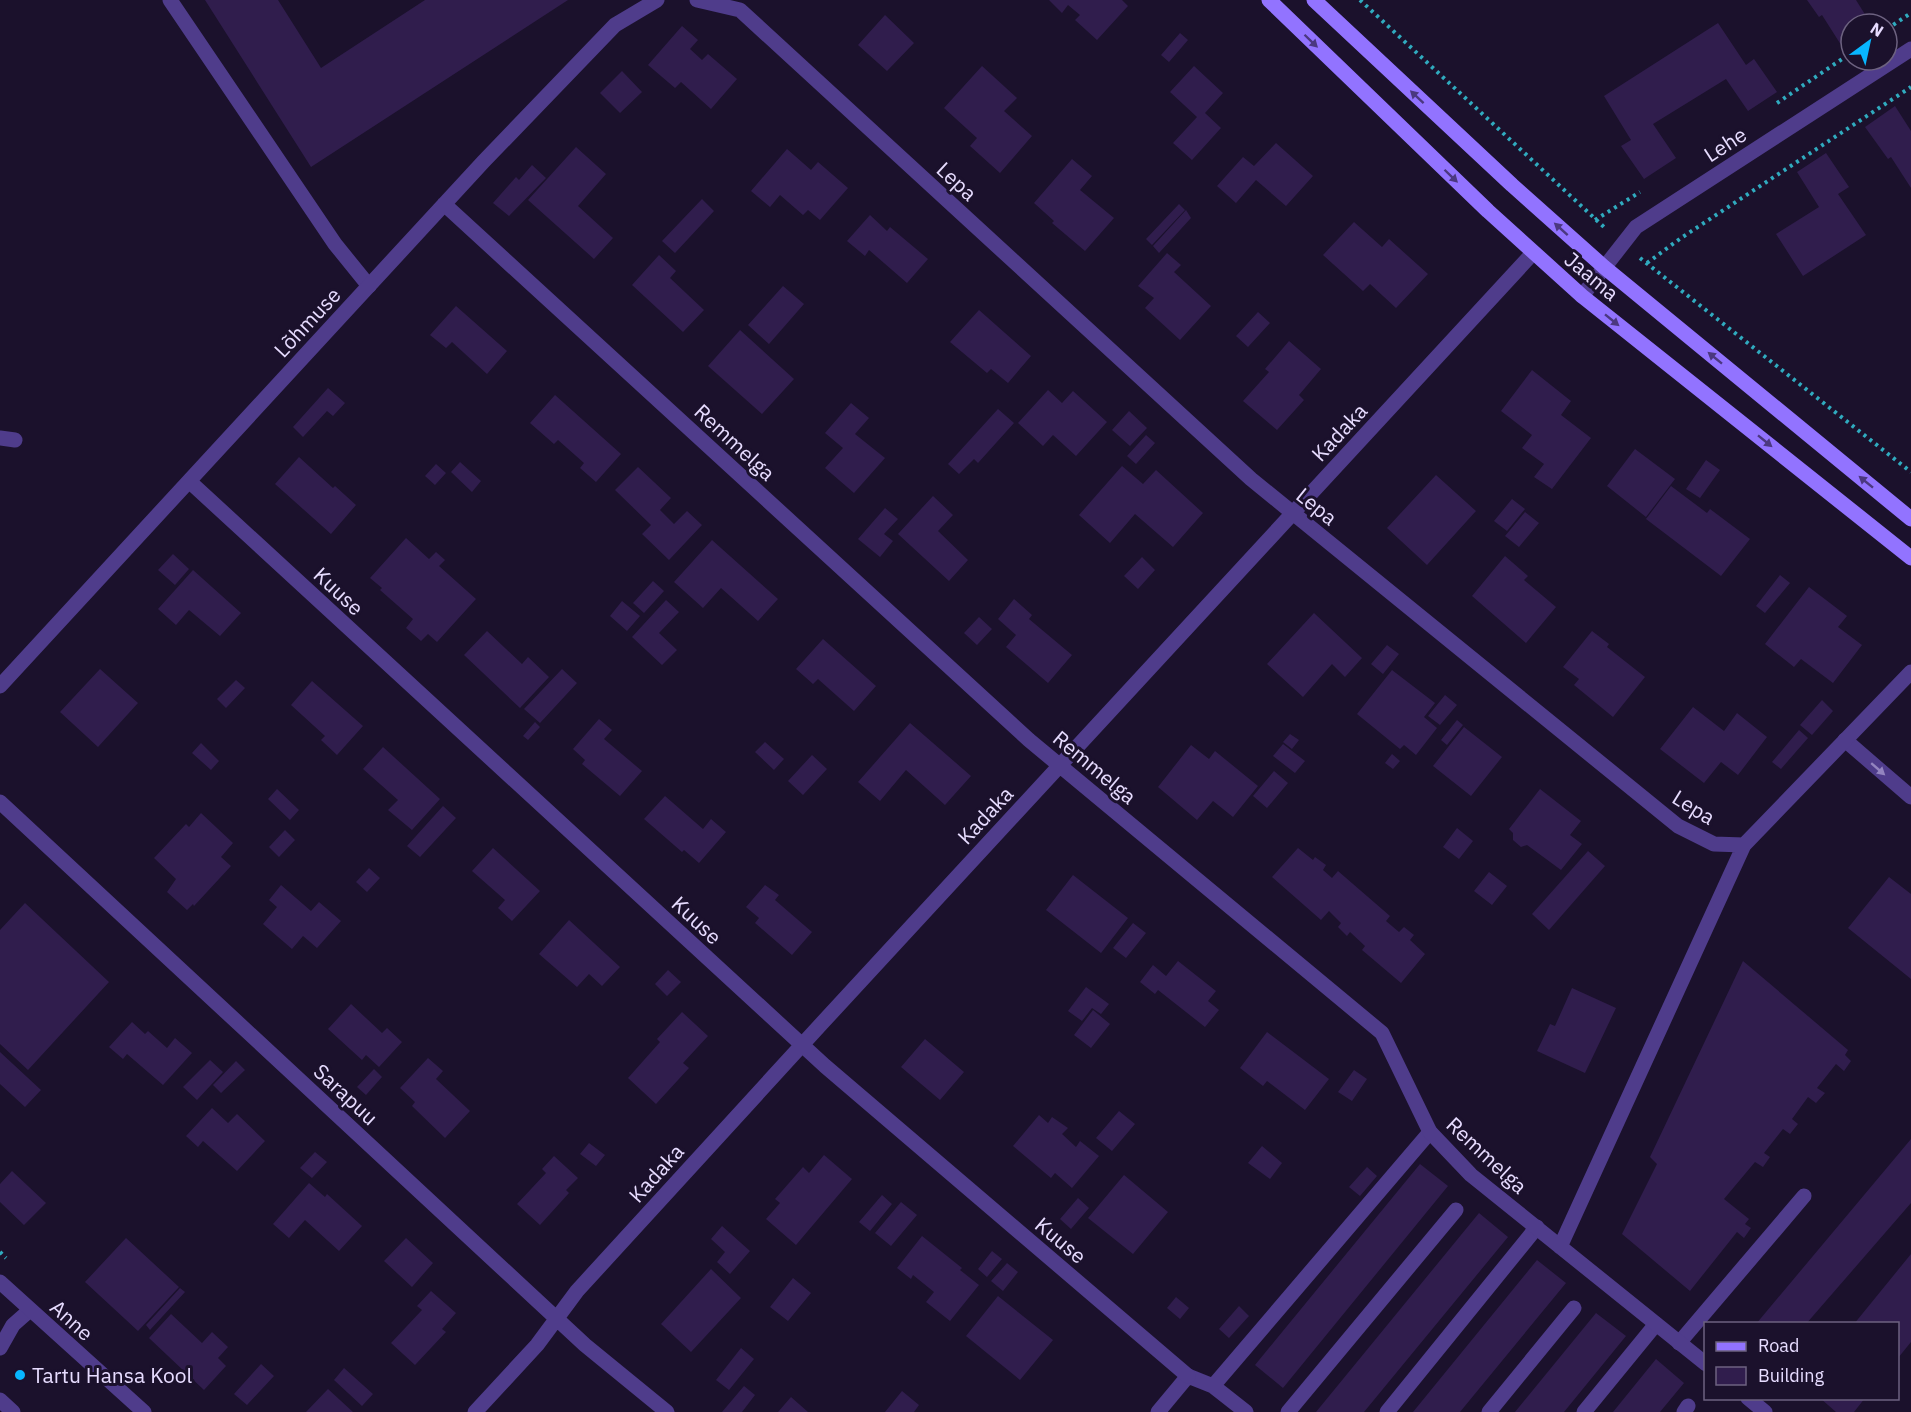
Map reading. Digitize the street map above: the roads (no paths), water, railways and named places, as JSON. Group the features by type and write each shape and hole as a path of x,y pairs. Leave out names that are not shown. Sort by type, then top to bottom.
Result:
{"main road":[{"name":"Jaama","path":"1269,0 1533,253 1582,296 1911,558"},
{"name":"Jaama","path":"1314,0 1512,185 1604,267 1911,519"}],"street":[{"path":"170,0 335,244 369,286"},
{"name":"Lõhmuse","path":"0,686 444,204 615,25 657,0"},
{"name":"Lepa","path":"703,2 740,10 1251,479 1678,826 1714,844 1744,845"},
{"name":"Lehe","path":"1582,296 1636,227 1911,49"},
{"name":"Remmelga","path":"444,204 1029,740 1382,1033 1430,1132 1471,1175 1704,1362"},
{"name":"Kadaka","path":"474,1412 537,1345 577,1291 1533,253"},
{"name":"Kuuse","path":"189,481 802,1045 1188,1376 1213,1386 1246,1412"},
{"path":"1560,1247 1744,845 1911,672"},
{"path":"1845,740 1911,798"},
{"name":"Sarapuu","path":"0,802 585,1345 667,1412"},
{"path":"1213,1386 1430,1132"},
{"path":"1679,1343 1804,1196"},
{"path":"1288,1412 1456,1210"},
{"path":"1387,1412 1537,1227"},
{"name":"Anne","path":"0,1282 144,1412"},
{"path":"1489,1412 1574,1308"},
{"path":"0,1348 13,1325 30,1310"},
{"path":"1584,1412 1656,1324"},
{"path":"1158,1412 1188,1376"},
{"path":"0,1400 13,1412"},
{"path":"1750,1400 1765,1412"}],"place":[{"name":"Tartu Hansa Kool","path":"20,1375"}]}
